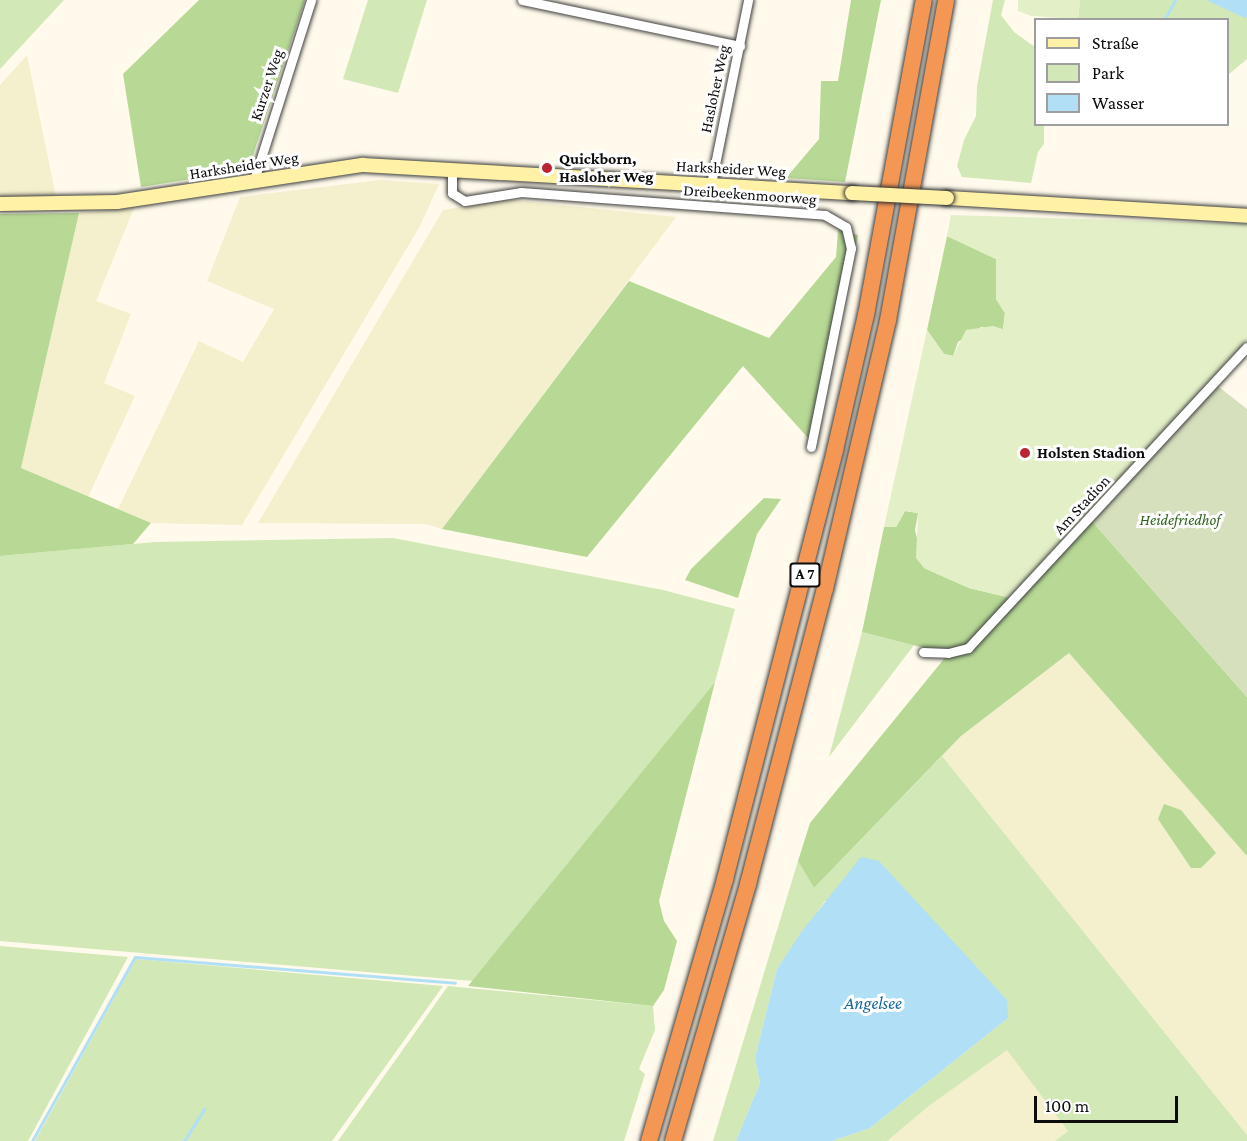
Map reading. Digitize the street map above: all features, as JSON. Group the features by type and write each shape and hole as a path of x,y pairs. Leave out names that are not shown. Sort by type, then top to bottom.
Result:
{"highway":[{"name":"A 7","path":"649,1141 731,857 836,450 866,315 924,0"},
{"name":"A 7","path":"673,1141 748,884 825,589 888,320 946,0"}],"main road":[{"name":"Harksheider Weg","path":"0,204 117,202 363,165 1247,216"}],"street":[{"name":"Kurzer Weg","path":"254,180 311,0"},
{"path":"522,0 740,46"},
{"name":"Hasloher Weg","path":"711,184 748,0"},
{"name":"Dreibeekenmoorweg","path":"452,169 452,193 465,201 521,192 825,215 837,219 846,227 850,248 811,447"},
{"name":"Am Stadion","path":"923,652 948,653 968,648 1247,347"}],"shaded area":[{"path":"27,55 56,197 0,197 0,85"},
{"path":"380,180 439,184 420,226 242,525 151,523 118,509 199,341 243,362 274,309 207,281 240,197"},
{"path":"504,199 676,217 442,529 426,524 258,523 443,210"},
{"path":"134,208 96,301 131,314 104,383 135,396 88,497 21,468 79,213"},
{"path":"1069,653 1247,856 1247,1135 942,756 961,736"},
{"path":"1007,1049 1069,1132 1055,1141 887,1141 930,1105"}],"green space":[{"path":"0,0 64,0 0,69"},
{"path":"199,0 305,0 248,170 141,187 123,74"},
{"path":"368,0 427,0 398,93 343,79"},
{"path":"851,0 881,0 845,182 786,178 819,139 821,81 838,81"},
{"path":"993,0 1005,0 1001,15 1014,32 1034,46 1034,126 1044,126 1044,144 1038,152 1031,183 962,177 957,166 964,140 976,116 977,86"},
{"path":"1018,0 1080,0 1078,18 1031,16 1018,11"},
{"path":"1080,0 1206,0 1247,17 1247,59 1229,74 1229,18 1078,18"},
{"path":"79,213 21,468 151,523 133,544 0,556 0,214"},
{"name":"Holsten Stadion","path":"951,215 1247,224 1247,347 1015,599 969,588 924,568 916,558 918,513 905,511 896,527 884,527 927,330 944,354 953,356 966,330 993,326 1003,329 1005,313 996,299 996,259 947,236"},
{"path":"838,230 858,235 818,429 809,439 743,366 587,557 442,529 629,281 769,338 836,257"},
{"path":"947,236 996,259 996,299 1005,313 1003,330 981,327 958,342 953,356 944,354 927,330"},
{"name":"Heidefriedhof","path":"1214,383 1247,409 1247,697 1090,519"},
{"path":"764,498 781,499 757,534 738,598 685,580 691,569"},
{"path":"905,511 918,513 915,530 924,568 969,588 1015,599 1090,519 1247,697 1247,856 1069,653 961,736 814,888 798,861 810,823 948,654 862,632 884,527 896,527"},
{"path":"393,538 663,590 735,609 715,682 473,981 0,941 0,556 155,542"},
{"path":"862,632 914,645 829,757"},
{"path":"715,682 659,901 664,921 677,941 664,990 653,1006 468,986"},
{"path":"942,756 1247,1135 1247,1141 1055,1141 1068,1131 1007,1050 930,1105 887,1141 832,1141 870,1128 1008,1018 825,901 777,969 755,1058 760,1083 736,1141 713,1141 798,861 814,888"},
{"path":"1164,804 1181,810 1216,853 1201,868 1191,868 1158,819"},
{"path":"0,946 128,957 28,1141 0,1141"},
{"path":"136,959 443,986 332,1141 35,1141"},
{"path":"448,986 653,1006 655,1030 639,1069 645,1074 624,1141 338,1141"}],"water":[{"path":"1206,0 1247,0 1247,17 1245,18"},
{"name":"Angelsee","path":"861,857 879,861 1007,1000 1008,1018 870,1128 832,1141 736,1141 760,1083 755,1058 777,969 802,931"}],"waterway":[{"path":"1165,18 1175,0"},
{"path":"32,1141 135,957 455,983"},
{"path":"184,1141 204,1109"}],"place":[{"name":"Quickborn, Hasloher Weg","path":"547,168"},
{"name":"Holsten Stadion","path":"1025,453"}]}
